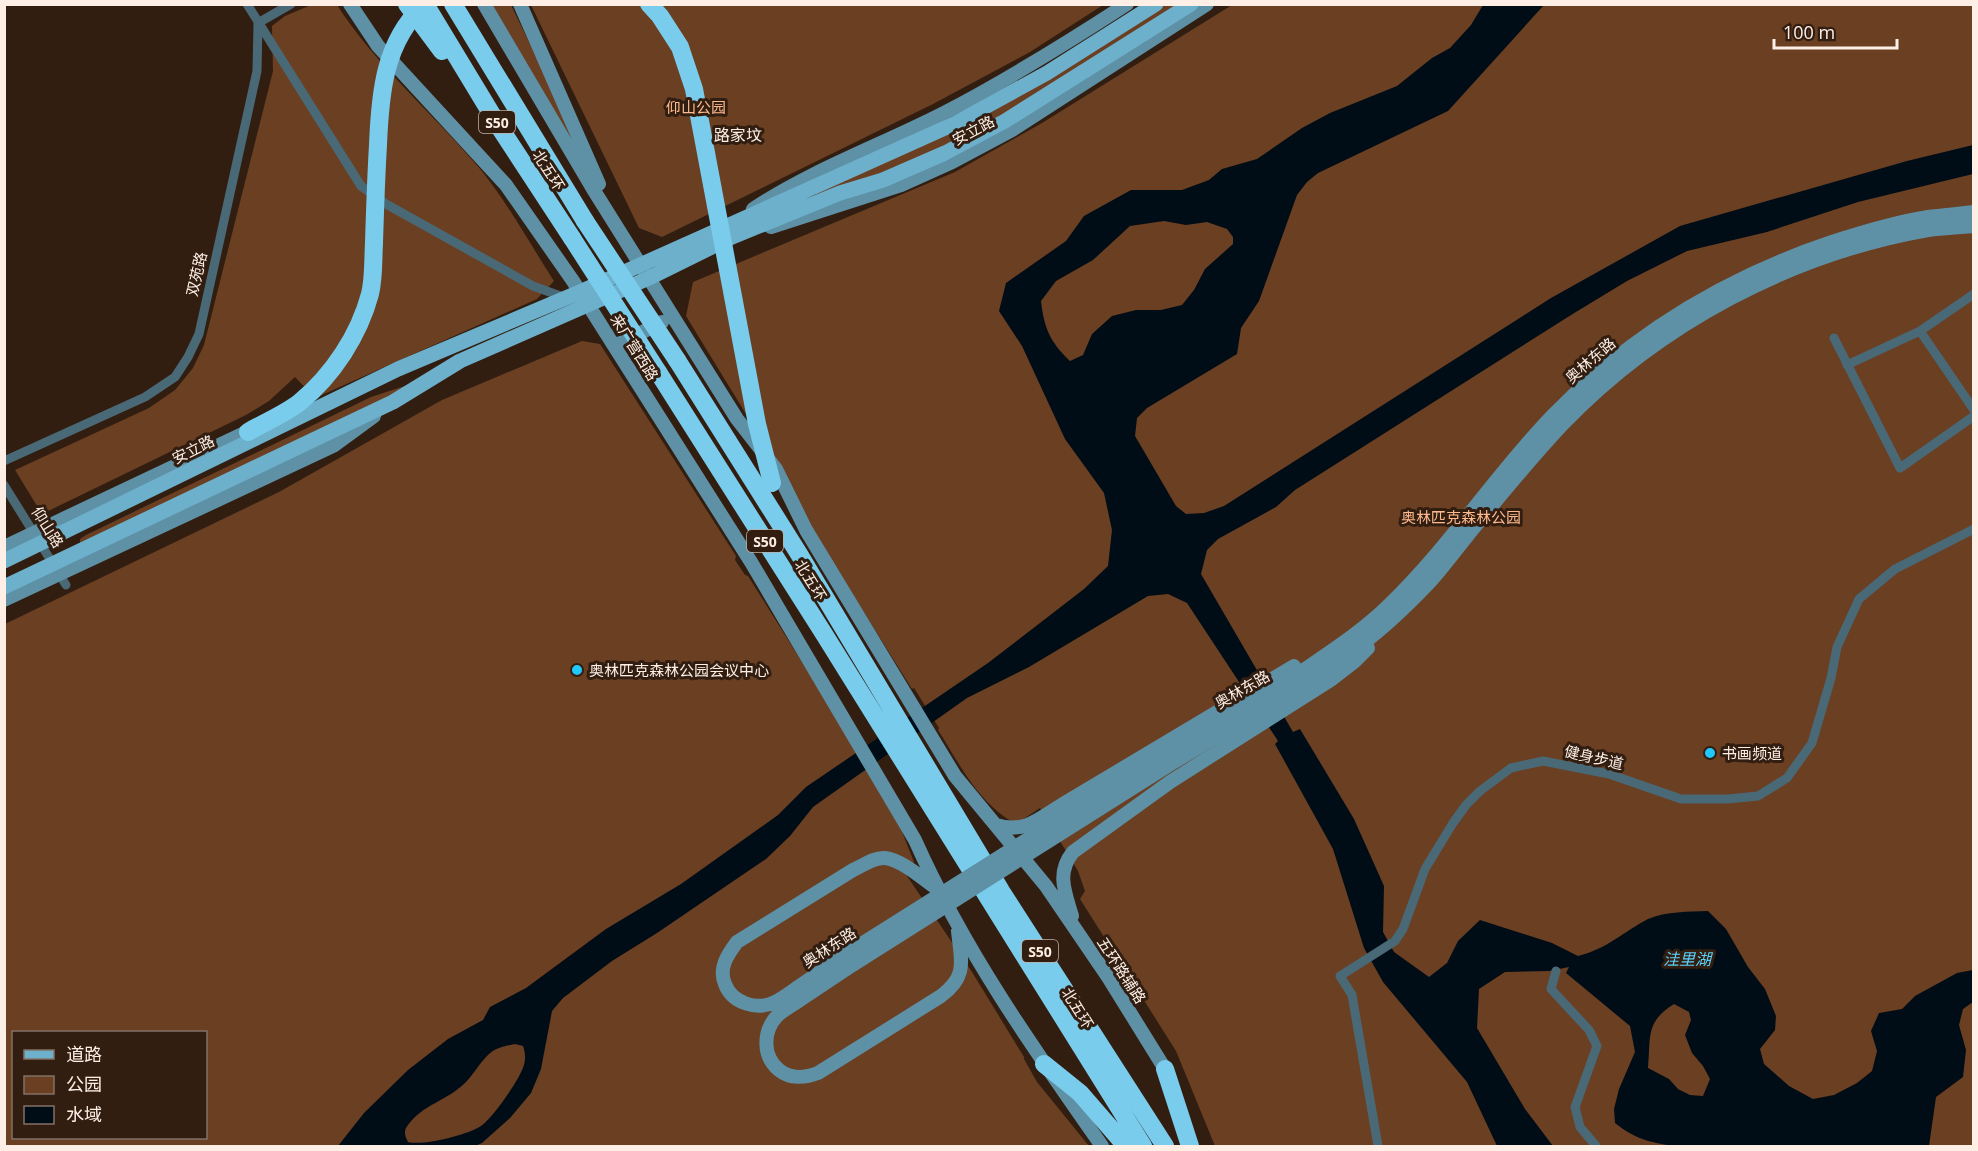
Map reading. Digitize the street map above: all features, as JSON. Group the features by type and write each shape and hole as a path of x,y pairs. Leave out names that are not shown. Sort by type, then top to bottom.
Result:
{"highway":[{"path":"407,4 500,128"},
{"path":"248,432 299,403 318,385 343,354 359,326 370,292 380,96 387,64 399,38 425,4"},
{"name":"北五环","path":"425,4 500,128 658,372 872,711 912,758 1001,891 1165,1146"},
{"name":"北五环","path":"453,4 585,220 677,360 799,554 887,700 912,758 1143,1146"},
{"path":"649,4 660,16 680,47 694,89 757,424 772,483 799,554"},
{"path":"1044,1064 1080,1094 1126,1146"},
{"path":"1165,1069 1190,1146"}],"main road":[{"name":"安立路","path":"4,587 60,574 393,402 460,362 585,298 954,124 1047,73 1156,4"},
{"name":"安立路","path":"730,231 883,180 945,153 1005,121 1191,4"},
{"name":"安立路","path":"4,561 37,538 398,369 566,298 585,298"}],"street":[{"path":"247,4 361,186 386,204 533,286 566,298"},
{"path":"258,23 291,4"},
{"name":"来广营西路","path":"350,4 378,46 506,185 585,298 751,562 915,840 957,926 1044,1064 1102,1146"},
{"path":"484,4 620,232"},
{"path":"520,4 620,232"},
{"name":"安立路","path":"730,231 782,190 941,115 1039,61 1127,4"},
{"name":"安立路","path":"730,231 792,221 901,185 952,162 1012,130 1208,4"},
{"name":"双苑路","path":"4,461 145,397 175,377 188,357 199,334 257,71 258,23"},
{"name":"奥林东路","path":"937,888 904,866 885,858 871,861 737,942 727,955 723,969 723,981 729,994 738,1001 754,1005 774,1003 1169,765 1285,690 1358,648 1393,610 1512,460 1553,415 1630,346 1678,313 1731,282 1816,247 1864,231 1927,217 1974,212"},
{"name":"奥林东路","path":"1393,610 1429,582 1522,468 1563,424 1638,357 1686,324 1737,294 1811,263 1868,244 1929,230 1974,226"},
{"name":"五环路辅路","path":"620,232 737,419 776,469 806,530 955,776 1046,886 1108,977 1165,1069 1197,1146"},
{"path":"1847,365 1920,331 1974,294"},
{"path":"615,346 672,316"},
{"path":"1920,331 1974,410"},
{"path":"1834,338 1900,468 1974,416"},
{"name":"安立路","path":"4,547 37,538 248,432 351,386 398,369"},
{"name":"仰山路","path":"4,485 60,574"},
{"name":"健身步道","path":"1378,1146 1352,995 1340,976 1395,941 1403,929 1425,868 1453,823 1480,791 1511,768 1542,761 1610,774 1681,799 1728,799 1758,796 1787,778 1812,743 1832,678 1837,647 1859,599 1896,569 1974,529"},
{"name":"安立路","path":"4,600 60,574"},
{"path":"1075,927 1062,881 1065,862 1080,846 1170,782 1260,726 1285,690 1349,629 1393,610"},
{"path":"996,825 1020,828 1033,823 1246,696 1285,690"},
{"path":"1063,804 1060,817 1074,843 1080,846"},
{"name":"奥林东路","path":"853,957 778,1015 767,1030 768,1053 775,1067 783,1073 797,1077 808,1077 818,1073 953,987 962,964 957,926"},
{"path":"1556,970 1551,989 1589,1030 1597,1046 1575,1107 1580,1127 1596,1146"}],"green space":[{"path":"311,5 337,5 388,70 481,170 554,281 537,299 315,398 295,377 269,401 246,415 42,514 15,470 149,408 175,390 193,368 204,345 273,71 272,26 285,16"},
{"path":"489,5 511,5 577,141 573,143"},
{"name":"仰山公园","path":"531,5 1103,5 1030,52 933,104 662,237 639,228"},
{"path":"1160,5 1183,5 1045,91 926,156 873,177 816,195 815,193"},
{"name":"奥林匹克森林公园","path":"1232,5 1973,5 1973,1146 1215,1146 1176,1051 1080,899 1085,891 1078,871 1040,808 1016,824 1002,815 980,794 963,770 914,688 912,689 810,527 768,450 686,316 693,282 955,172 1042,123"},
{"path":"582,341 600,344 891,804 914,862 905,873 972,972 1037,1082 1089,1146 5,1146 5,624 279,492 442,400"},
{"path":"426,379 80,544 80,539 86,535 371,397"}],"water":[{"name":"洼里湖","path":"1483,5 1544,5 1448,111 1318,173 1307,182 1297,195 1259,301 1241,328 1237,354 1147,408 1137,418 1135,436 1176,506 1186,514 1204,513 1224,506 1551,298 1680,226 1907,161 1973,145 1973,174 1858,202 1767,232 1687,251 1627,281 1295,490 1276,507 1218,539 1207,550 1201,574 1293,732 1300,729 1354,819 1384,886 1383,932 1394,952 1429,977 1447,963 1458,941 1480,920 1552,943 1578,956 1598,949 1655,916 1678,912 1708,911 1726,929 1748,967 1765,989 1776,1016 1775,1030 1760,1049 1764,1064 1789,1086 1813,1099 1834,1095 1857,1083 1872,1071 1877,1051 1871,1031 1879,1013 1902,1009 1915,996 1957,973 1973,970 1973,1002 1963,1009 1959,1025 1966,1050 1963,1077 1936,1097 1929,1146 1673,1146 1636,1136 1615,1123 1614,1109 1619,1089 1635,1052 1630,1026 1566,973 1569,967 1549,971 1505,972 1479,989 1477,1028 1525,1109 1553,1146 1497,1146 1467,1082 1383,982 1364,948 1333,849 1275,744 1278,741 1187,603 1168,594 1148,596 1029,667 967,698 813,807 790,836 766,859 612,961 563,998 552,1011 541,1069 531,1093 510,1118 482,1143 475,1146 338,1146 364,1113 408,1070 448,1039 483,1020 490,1007 526,988 606,929 681,884 778,815 806,787 988,663 1084,589 1108,566 1112,530 1104,493 1065,439 1022,346 999,311 1006,283 1066,241 1084,216 1131,190 1182,190 1209,180 1222,169 1257,159 1302,128 1330,113 1397,86 1432,58 1450,48 1471,25","holes":["1164,221 1186,225 1207,222 1227,229 1233,237 1233,244 1205,269 1194,290 1182,305 1161,310 1136,310 1112,316 1092,334 1083,355 1070,361 1049,334 1041,301 1056,281 1093,260 1130,226","1674,1004 1689,1012 1691,1020 1685,1035 1692,1053 1710,1079 1703,1096 1690,1095 1678,1089 1669,1079 1648,1068 1651,1031 1658,1017","515,1044 523,1046 524,1065 512,1088 486,1122 466,1133 445,1139 408,1142 405,1129 414,1118 458,1089 492,1052"]}],"place":[{"name":"奥林匹克森林公园会议中心","path":"577,670"},
{"name":"书画频道","path":"1710,753"}],"district":[{"name":"路家坟","path":"738,135"}]}
